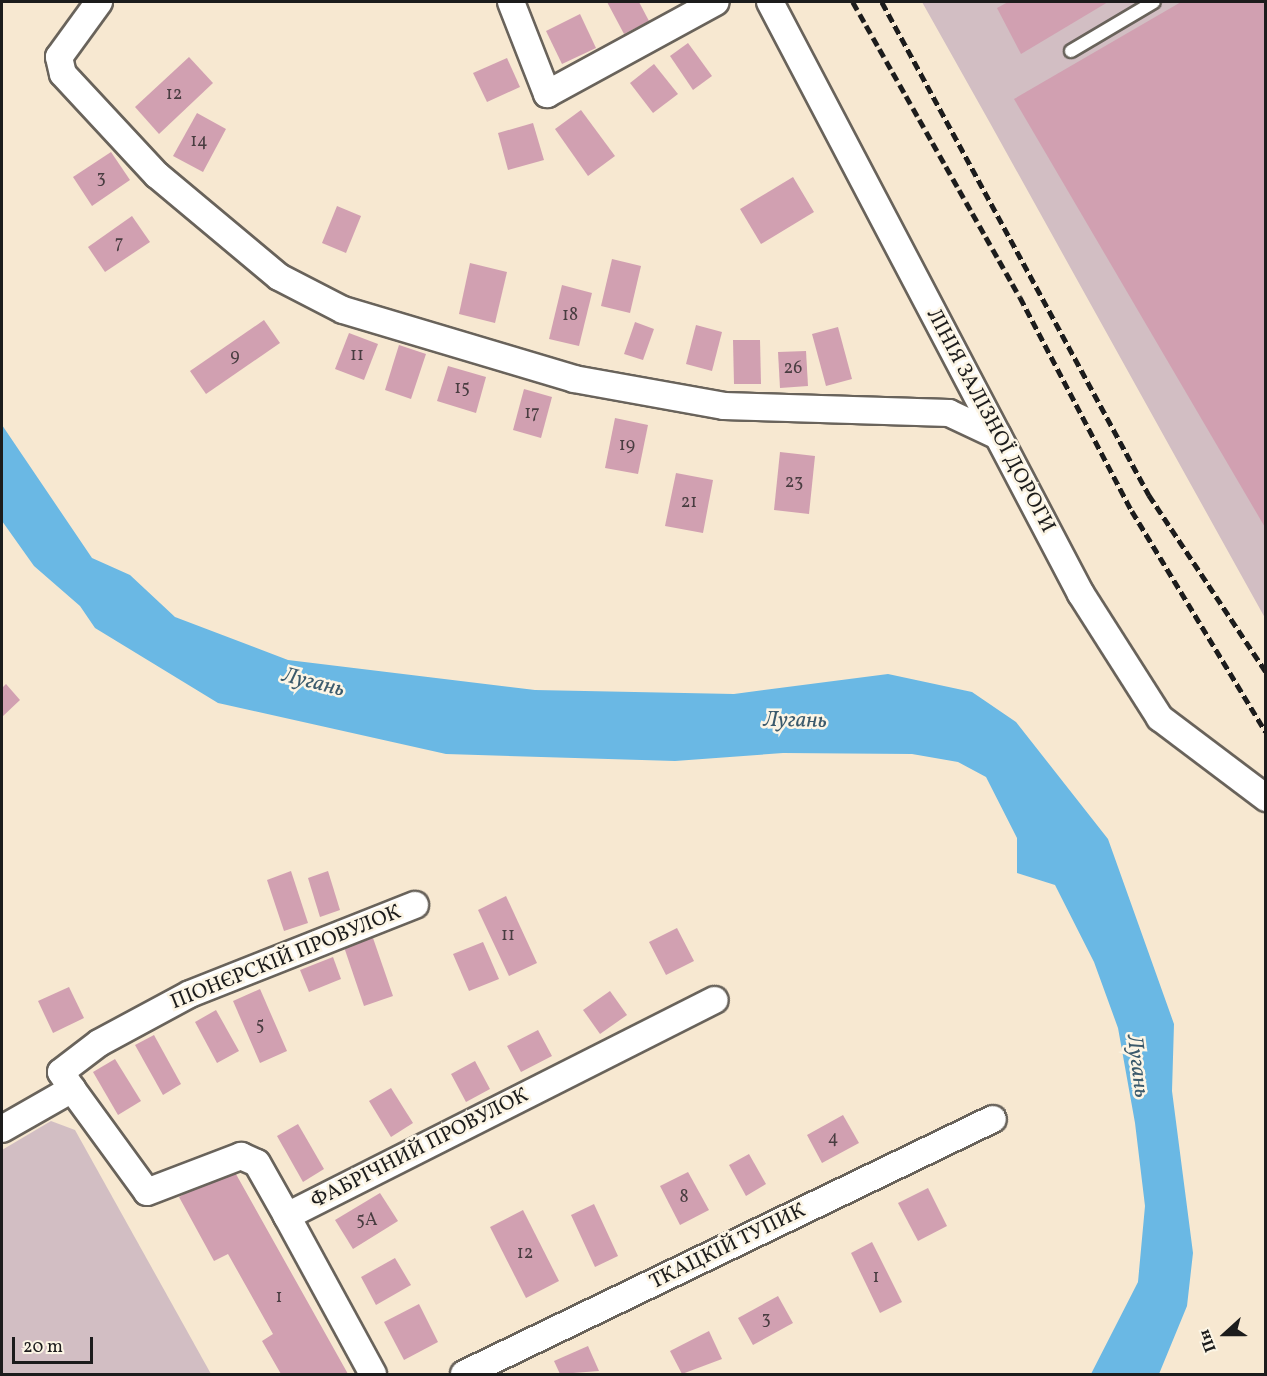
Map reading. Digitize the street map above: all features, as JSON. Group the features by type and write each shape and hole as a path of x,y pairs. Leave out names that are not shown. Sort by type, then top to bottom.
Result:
{"street":[{"path":"99,2 59,57 63,74 166,182 279,277 343,310 574,379 724,406 949,413 998,436"},
{"path":"510,2 547,94 716,2"},
{"name":"ЛІНІЯ ЗАЛІЗНОЇ ДОРОГИ","path":"770,2 1081,594 1160,718 1266,798"},
{"name":"ПІОНЄРСКІЙ ПРОВУЛОК","path":"72,1089 61,1072 99,1043 190,994 415,905"},
{"name":"ФАБРІЧНИЙ ПРОВУЛОК","path":"373,1374 287,1216 715,1000"},
{"path":"2,1129 72,1089 147,1192 241,1156 257,1163 287,1216"},
{"name":"ТКАЦКІЙ ТУПИК","path":"464,1374 993,1119"}],"lane":[{"path":"1071,51 1154,2"}],"shaded area":[{"path":"922,2 1265,2 1265,618 990,123"},
{"path":"51,1121 75,1130 211,1374 2,1374 2,1150"}],"water":[{"name":"Лугань","path":"2,425 92,558 130,575 175,617 288,660 535,690 734,694 888,674 972,692 1016,722 1108,839 1174,1024 1172,1091 1193,1253 1187,1306 1159,1374 1091,1374 1138,1282 1145,1206 1135,1123 1118,1028 1094,962 1055,885 1017,873 1017,838 986,777 958,762 912,754 783,753 675,761 446,754 218,703 95,628 80,606 34,566 2,521"}],"building":[{"path":"607,2 639,2 649,21 624,34"},
{"path":"1008,2 1108,2 1021,54 997,8"},
{"path":"1181,2 1266,2 1266,529 1014,99"},
{"path":"580,14 596,48 562,64 546,31"},
{"path":"688,43 712,76 693,90 670,56"},
{"path":"189,57 213,83 159,134 135,107"},
{"path":"507,58 520,87 487,102 473,73"},
{"path":"654,64 678,94 653,113 630,83"},
{"path":"581,110 615,156 588,176 555,129"},
{"path":"197,113 226,129 203,172 173,156"},
{"path":"533,123 544,160 508,170 498,133"},
{"path":"111,152 130,180 92,206 73,177"},
{"path":"793,177 814,212 761,244 740,209"},
{"path":"337,206 361,216 346,253 322,243"},
{"path":"132,216 150,242 105,272 88,247"},
{"path":"612,259 641,266 630,313 601,306"},
{"path":"470,263 507,272 495,323 459,314"},
{"path":"562,285 592,293 579,346 549,339"},
{"path":"264,320 280,343 206,394 190,371"},
{"path":"635,322 654,329 643,360 624,354"},
{"path":"696,325 722,332 712,371 686,364"},
{"path":"838,327 852,379 826,386 812,334"},
{"path":"349,333 378,344 364,380 335,369"},
{"path":"733,340 760,340 761,384 734,384"},
{"path":"399,345 426,354 411,399 385,390"},
{"path":"806,351 808,386 780,388 778,352"},
{"path":"448,366 486,377 476,413 437,401"},
{"path":"524,389 552,397 541,438 513,430"},
{"path":"615,418 648,425 638,474 605,468"},
{"path":"780,452 815,456 809,514 774,510"},
{"path":"676,473 713,480 703,533 665,526"},
{"path":"6,684 20,700 2,717 2,688"},
{"path":"291,871 308,923 284,931 267,880"},
{"path":"328,871 340,910 320,917 308,878"},
{"path":"506,896 537,963 509,976 478,910"},
{"path":"677,928 694,961 666,975 649,942"},
{"path":"373,938 393,996 364,1006 344,947"},
{"path":"483,942 499,979 469,991 453,954"},
{"path":"333,957 341,979 309,992 300,970"},
{"path":"69,987 84,1018 53,1033 38,1001"},
{"path":"260,989 287,1051 260,1063 233,1001"},
{"path":"610,991 627,1015 600,1034 583,1010"},
{"path":"216,1010 239,1051 217,1063 195,1022"},
{"path":"538,1030 552,1056 521,1072 507,1046"},
{"path":"154,1035 181,1084 163,1095 135,1045"},
{"path":"115,1059 141,1101 118,1115 93,1072"},
{"path":"475,1061 490,1089 466,1102 451,1074"},
{"path":"391,1088 413,1123 391,1137 369,1101"},
{"path":"843,1115 859,1143 822,1163 807,1135"},
{"path":"298,1124 324,1169 303,1182 277,1136"},
{"path":"749,1154 766,1184 746,1196 729,1165"},
{"path":"232,1167 348,1374 281,1374 262,1341 273,1334 228,1254 214,1261 179,1197"},
{"path":"688,1172 709,1210 680,1225 660,1186"},
{"path":"928,1188 947,1226 918,1241 898,1203"},
{"path":"380,1193 398,1221 353,1249 335,1220"},
{"path":"594,1204 618,1256 595,1267 571,1215"},
{"path":"523,1210 559,1281 526,1298 490,1227"},
{"path":"872,1242 902,1302 880,1313 851,1253"},
{"path":"395,1258 411,1285 376,1305 361,1277"},
{"path":"778,1296 793,1323 753,1345 738,1318"},
{"path":"419,1304 438,1342 404,1360 384,1322"},
{"path":"709,1331 722,1359 682,1374 670,1351"},
{"path":"588,1346 599,1371 560,1374 554,1361"}],"railway":[{"path":"853,2 1020,297 1132,511 1266,732"},
{"path":"882,2 1149,495 1266,672"}]}
